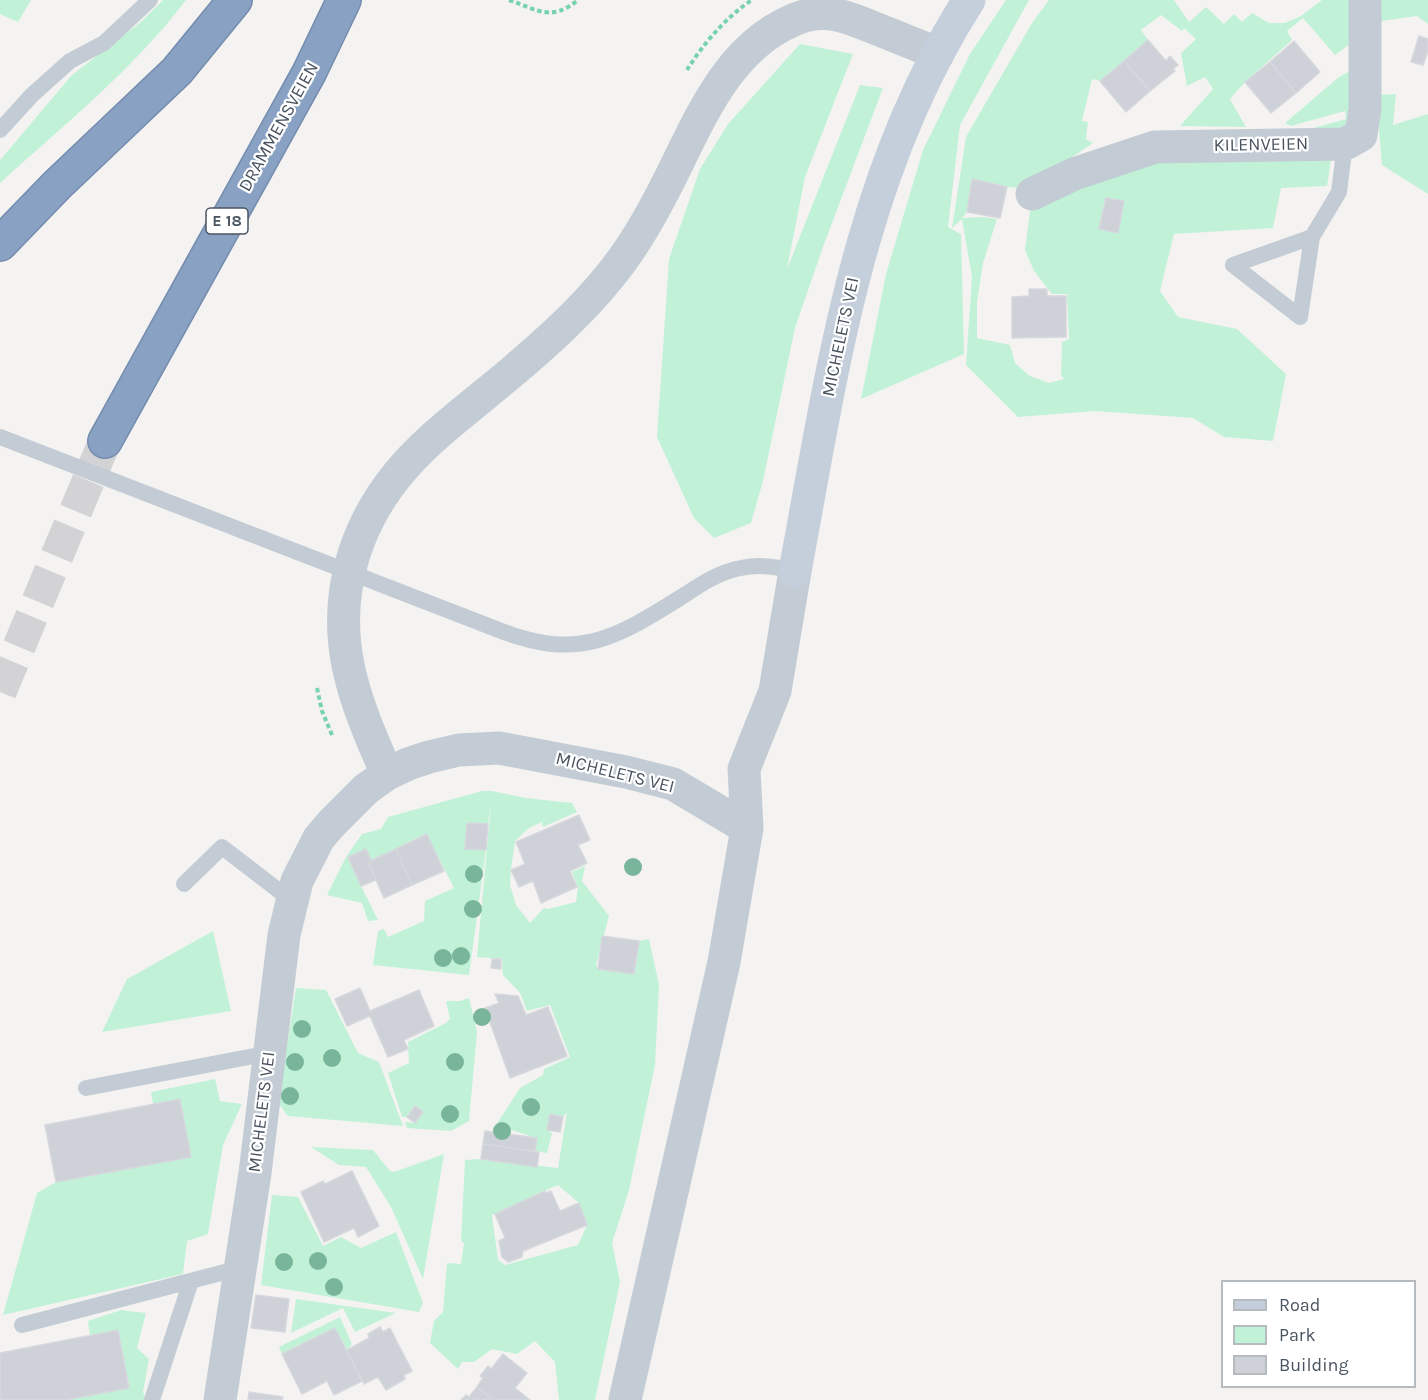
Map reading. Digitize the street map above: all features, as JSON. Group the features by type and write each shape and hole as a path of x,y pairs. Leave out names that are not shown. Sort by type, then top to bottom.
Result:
{"highway":[{"path":"0,244 57,185 177,71 235,0"},
{"name":"DRAMMENSVEIEN","path":"105,441 309,73 344,0"}],"street":[{"name":"MICHELETS VEI","path":"747,828 744,769 775,691 843,316 860,250 882,179 911,110 938,54 969,0"},
{"path":"1345,144 1361,135 1365,109 1365,0"},
{"path":"387,774 361,713 347,670 343,622 348,578 355,553 368,519 392,480 421,448 582,308 610,276 648,218 722,80 763,38 806,16 827,13 848,16 938,54"},
{"name":"KILENVEIEN","path":"1032,194 1074,174 1155,147 1345,144"},
{"name":"MICHELETS VEI","path":"220,1400 255,1173 284,935 291,900 306,862 319,838 332,823 366,789 387,774 418,760 449,752 480,748 508,749 626,772 673,784 747,828"},
{"path":"625,1400 724,962 747,828"}],"lane":[{"path":"0,130 32,95 70,61 104,43 150,0"},
{"path":"1312,237 1233,265 1300,317 1312,237 1339,192 1345,144"},
{"path":"0,438 504,632 546,644 594,642 637,625 721,574 740,568 767,565 795,571"},
{"path":"184,884 222,847 291,900"},
{"path":"86,1088 270,1053"},
{"path":"22,1325 240,1269"},
{"path":"152,1400 191,1281"}],"path":[{"path":"509,0 548,13 561,12 578,0"}],"green space":[{"path":"0,0 31,0 18,22 0,14"},
{"path":"163,0 186,0 144,50 121,73 0,183 0,160 72,75 142,21"},
{"path":"1006,0 1029,0 960,125 948,227 961,234 964,354 861,399 886,274 923,150 970,54"},
{"path":"1049,0 1174,0 1189,22 1206,7 1224,24 1234,14 1242,22 1252,13 1269,23 1285,23 1301,16 1322,0 1349,0 1350,44 1335,55 1303,18 1287,31 1292,40 1245,82 1230,99 1246,127 1180,126 1213,89 1205,77 1187,86 1181,53 1196,39 1184,28 1182,31 1161,15 1141,30 1148,40 1100,81 1092,79 1082,121 1088,122 1086,139 1093,143 1027,188 1007,187 973,179 967,212 962,218 997,219 983,263 977,302 977,338 1010,345 1015,363 1030,376 1049,383 1064,379 1061,375 1062,342 1069,339 1067,294 1052,294 1034,271 1025,250 1030,211 1041,198 1156,155 1331,160 1327,186 1281,188 1273,228 1174,234 1160,291 1178,317 1237,329 1286,374 1273,441 1224,437 1193,418 1095,411 1018,417 966,365 972,277 962,219 952,228 966,137 1032,23"},
{"path":"1375,0 1428,0 1428,24 1417,16 1374,22"},
{"path":"800,44 853,54 805,177 787,269 860,85 883,88 795,328 763,481 751,523 714,538 694,518 657,437 669,259 700,169 728,124"},
{"path":"1352,70 1357,72 1346,126 1327,135 1277,138 1346,119 1345,111 1291,126 1285,123 1339,77"},
{"path":"1396,94 1393,125 1428,114 1428,194 1382,165 1376,95"},
{"path":"482,791 572,803 577,812 543,827 542,822 529,828 515,841 510,885 516,905 530,923 544,908 576,902 578,888 572,872 585,866 582,881 609,916 596,965 598,969 635,970 639,941 649,939 659,985 655,1065 629,1190 612,1243 620,1282 595,1400 559,1400 555,1362 535,1341 517,1354 492,1349 474,1362 462,1362 458,1369 430,1343 434,1321 443,1312 447,1263 461,1264 464,1243 461,1241 465,1160 481,1159 558,1168 567,1112 563,1117 550,1114 547,1130 552,1133 547,1153 535,1151 536,1138 496,1125 520,1088 543,1075 544,1069 570,1057 550,1005 527,1011 520,993 503,975 502,959 477,957 491,804 488,824 467,824 465,848 486,850 469,975 373,965 378,931 384,929 388,937 424,921 425,901 454,888 427,835 371,860 366,850 361,886 378,920 368,921 362,903 327,895 346,857 362,834 381,829 388,817","holes":["558,1185 579,1203 587,1225 578,1245 505,1265 498,1260 492,1215"]},
{"path":"213,931 231,1011 102,1032 127,979"},
{"path":"296,988 326,990 358,1053 379,1062 403,1126 288,1116 278,1103"},
{"path":"469,998 477,1032 469,1121 451,1131 407,1128 405,1122 415,1123 423,1112 415,1106 407,1117 402,1117 388,1073 409,1063 408,1042 450,1019 446,1001 460,1001"},
{"path":"215,1079 220,1101 242,1104 223,1145 208,1234 187,1241 183,1274 3,1315 37,1193 56,1182 191,1157 153,1104 151,1092"},
{"path":"311,1147 373,1150 390,1171 394,1172 444,1154 423,1279 391,1207 366,1167 339,1165"},
{"path":"272,1195 298,1197 323,1246 341,1237 361,1248 396,1232 423,1303 419,1312 261,1285"},
{"path":"296,1299 396,1313 355,1332 343,1308 291,1333"},
{"path":"121,1310 146,1313 137,1348 149,1359 143,1392 146,1400 65,1400 129,1388 90,1336 88,1321"},
{"path":"340,1317 352,1344 347,1350 335,1328 282,1354 279,1347"}],"building":[{"path":"1419,36 1428,39 1428,51 1423,65 1411,62"},
{"path":"1148,40 1166,61 1170,56 1178,65 1173,69 1175,71 1150,91 1124,61"},
{"path":"1294,41 1320,72 1296,93 1270,62"},
{"path":"1124,61 1150,91 1126,112 1100,81"},
{"path":"1270,62 1296,93 1271,113 1245,82"},
{"path":"972,179 1007,187 1000,218 967,212"},
{"path":"1106,198 1124,201 1118,233 1099,229"},
{"path":"1029,289 1047,289 1047,296 1066,296 1066,337 1012,338 1012,297 1029,296"},
{"path":"579,815 590,840 578,845 587,863 570,871 577,887 541,903 533,881 519,887 511,870 525,864 516,842"},
{"path":"467,823 488,824 486,850 465,849"},
{"path":"427,834 444,871 412,885 396,849"},
{"path":"366,849 371,860 368,862 376,880 361,886 348,857"},
{"path":"396,849 412,885 384,898 368,862"},
{"path":"602,936 639,941 634,974 598,969"},
{"path":"492,959 501,959 501,969 491,968"},
{"path":"360,988 370,1011 419,990 434,1026 404,1040 408,1049 388,1057 370,1016 347,1026 335,999"},
{"path":"495,994 518,996 526,1015 548,1007 567,1056 510,1078 485,1008 499,1003"},
{"path":"180,1099 191,1157 56,1182 45,1125"},
{"path":"415,1106 423,1112 415,1123 407,1117"},
{"path":"550,1114 563,1117 560,1132 547,1130"},
{"path":"485,1131 537,1138 535,1151 483,1144"},
{"path":"483,1144 539,1152 537,1167 481,1159"},
{"path":"352,1171 379,1226 358,1237 354,1228 324,1242 301,1192"},
{"path":"545,1191 546,1193 551,1191 560,1211 579,1203 587,1225 523,1251 522,1257 508,1262 502,1257 499,1241 505,1238 495,1214"},
{"path":"256,1295 289,1299 285,1332 251,1328"},
{"path":"380,1327 383,1332 390,1328 412,1371 404,1375 405,1379 386,1390 378,1377 364,1384 347,1350 369,1338 368,1334"},
{"path":"335,1328 362,1381 334,1395 327,1381 302,1394 282,1354"},
{"path":"118,1330 129,1388 65,1400 0,1400 0,1353"},
{"path":"503,1354 527,1373 515,1388 530,1400 493,1400 477,1387 483,1378 480,1376 488,1366 491,1369"},
{"path":"477,1387 493,1400 461,1400 466,1395 469,1397"},
{"path":"249,1392 283,1397 282,1400 248,1400"}],"tunnel":[{"path":"0,692 105,441"}]}
